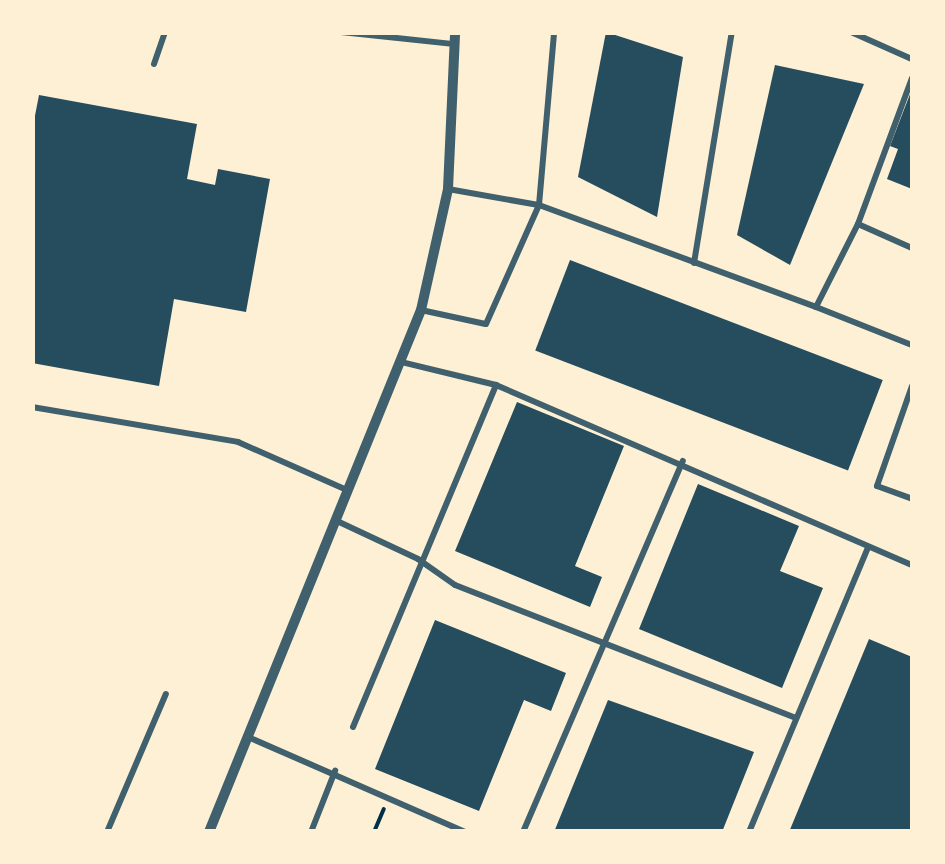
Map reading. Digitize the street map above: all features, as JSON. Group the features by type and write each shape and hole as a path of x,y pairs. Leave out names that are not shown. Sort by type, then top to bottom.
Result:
{"street":[{"path":"208,832 421,310 448,190 455,38"}],"lane":[{"path":"154,64 165,32"},
{"path":"341,32 455,38"},
{"path":"421,310 486,324 539,206 554,32"},
{"path":"694,262 732,32"},
{"path":"851,32 912,59"},
{"path":"816,308 858,224 912,78"},
{"path":"448,190 539,206 912,346"},
{"path":"858,224 912,248"},
{"path":"401,362 496,386 683,462 912,564"},
{"path":"353,727 418,559 496,386"},
{"path":"912,386 877,486 912,499"},
{"path":"32,406 238,442 348,490"},
{"path":"523,832 683,462"},
{"path":"336,522 418,559 455,585 796,718"},
{"path":"750,832 868,547"},
{"path":"107,832 166,694"},
{"path":"248,737 335,770 465,832"},
{"path":"311,832 335,770"}],"path":[{"path":"374,832 389,796"}],"building":[{"path":"606,32 683,57 657,217 578,177"},
{"path":"775,65 864,84 790,265 737,235"},
{"path":"912,89 912,189 887,179 898,149 890,146"},
{"path":"39,95 197,124 187,179 215,185 218,169 270,179 246,312 174,299 159,386 32,363 32,131"},
{"path":"570,260 883,380 848,471 535,351"},
{"path":"517,402 624,446 575,566 602,577 590,607 455,551"},
{"path":"698,484 799,526 780,571 823,588 782,688 639,629"},
{"path":"435,620 566,673 551,711 524,700 479,811 375,769"},
{"path":"869,639 912,657 912,832 789,832"},
{"path":"608,700 754,752 722,832 554,832"}]}
